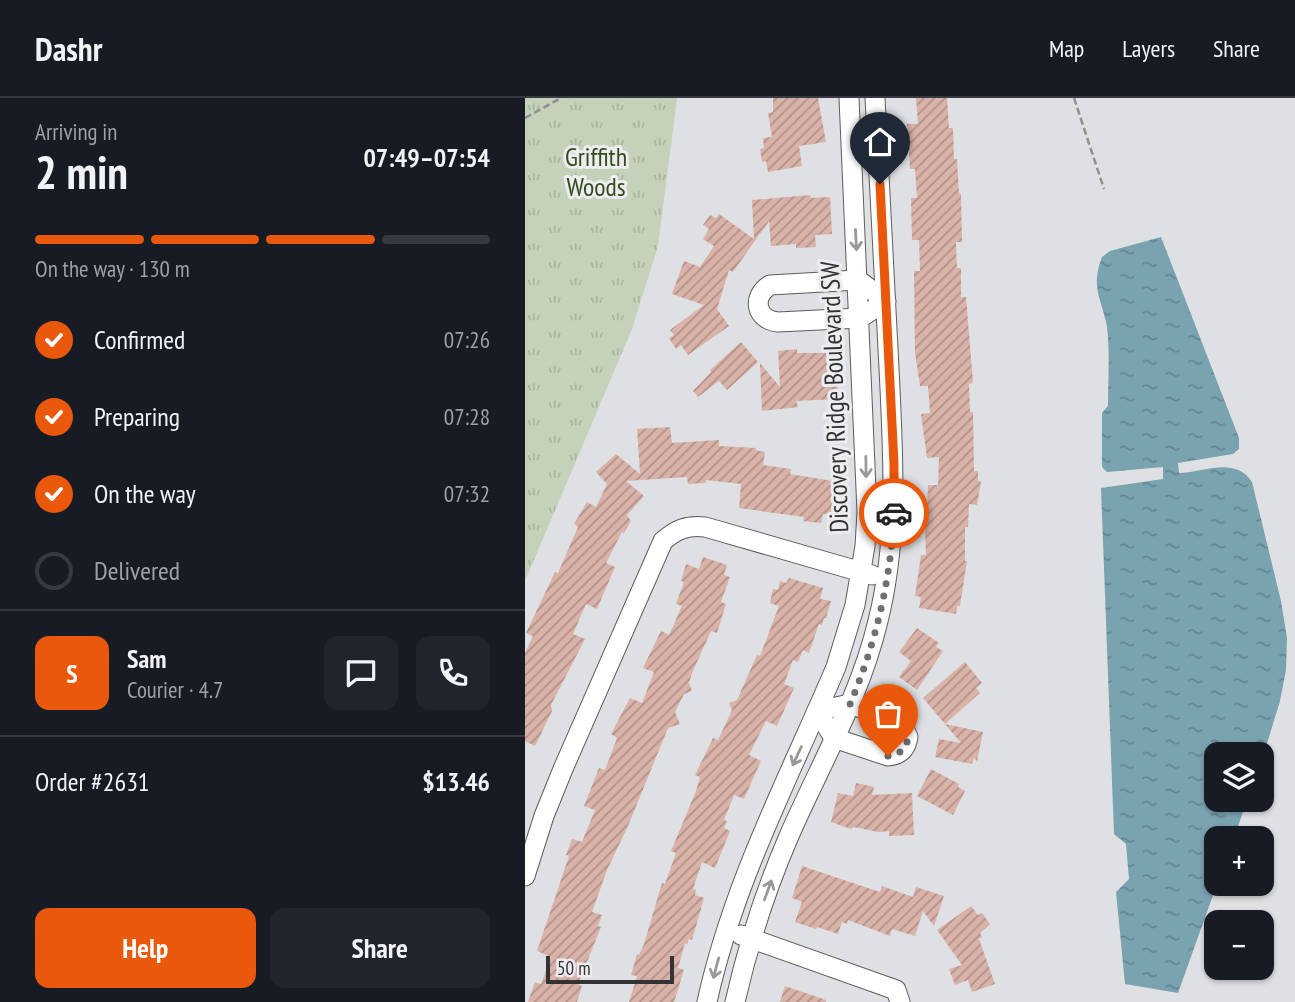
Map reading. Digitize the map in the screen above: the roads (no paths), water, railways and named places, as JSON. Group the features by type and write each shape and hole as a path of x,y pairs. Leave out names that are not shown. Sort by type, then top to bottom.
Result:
{"street":[{"name":"Discovery Ridge Boulevard SW","path":"708,1002 726,930 744,876 817,711 848,633 861,572 867,512 849,98"},
{"name":"Discovery Ridge Boulevard SW","path":"735,1002 767,891 789,836 850,704 869,653 887,579 895,497 875,98"},
{"path":"858,280 886,301 860,318 772,322 762,315 757,304 760,292 770,285 858,280"},
{"path":"525,876 544,816 563,769 663,541 680,528 705,527 887,579"},
{"path":"850,704 901,722 907,731 907,743 900,753 888,756 834,738 817,711 850,704"},
{"path":"726,930 896,990 900,1002"}],"water":[{"path":"1161,237 1239,438 1239,449 1233,454 1178,463 1179,473 1228,467 1245,474 1252,482 1281,601 1287,638 1286,670 1267,742 1204,742 1204,812 1243,812 1238,826 1204,826 1204,896 1213,896 1208,910 1204,910 1204,920 1178,993 1125,984 1116,892 1129,879 1126,844 1114,834 1101,488 1163,479 1163,467 1107,472 1102,467 1102,413 1108,406 1108,347 1107,327 1098,293 1097,277 1102,257 1110,251"}],"park label":[{"name":"Griffith Woods","path":"596,171"}]}
